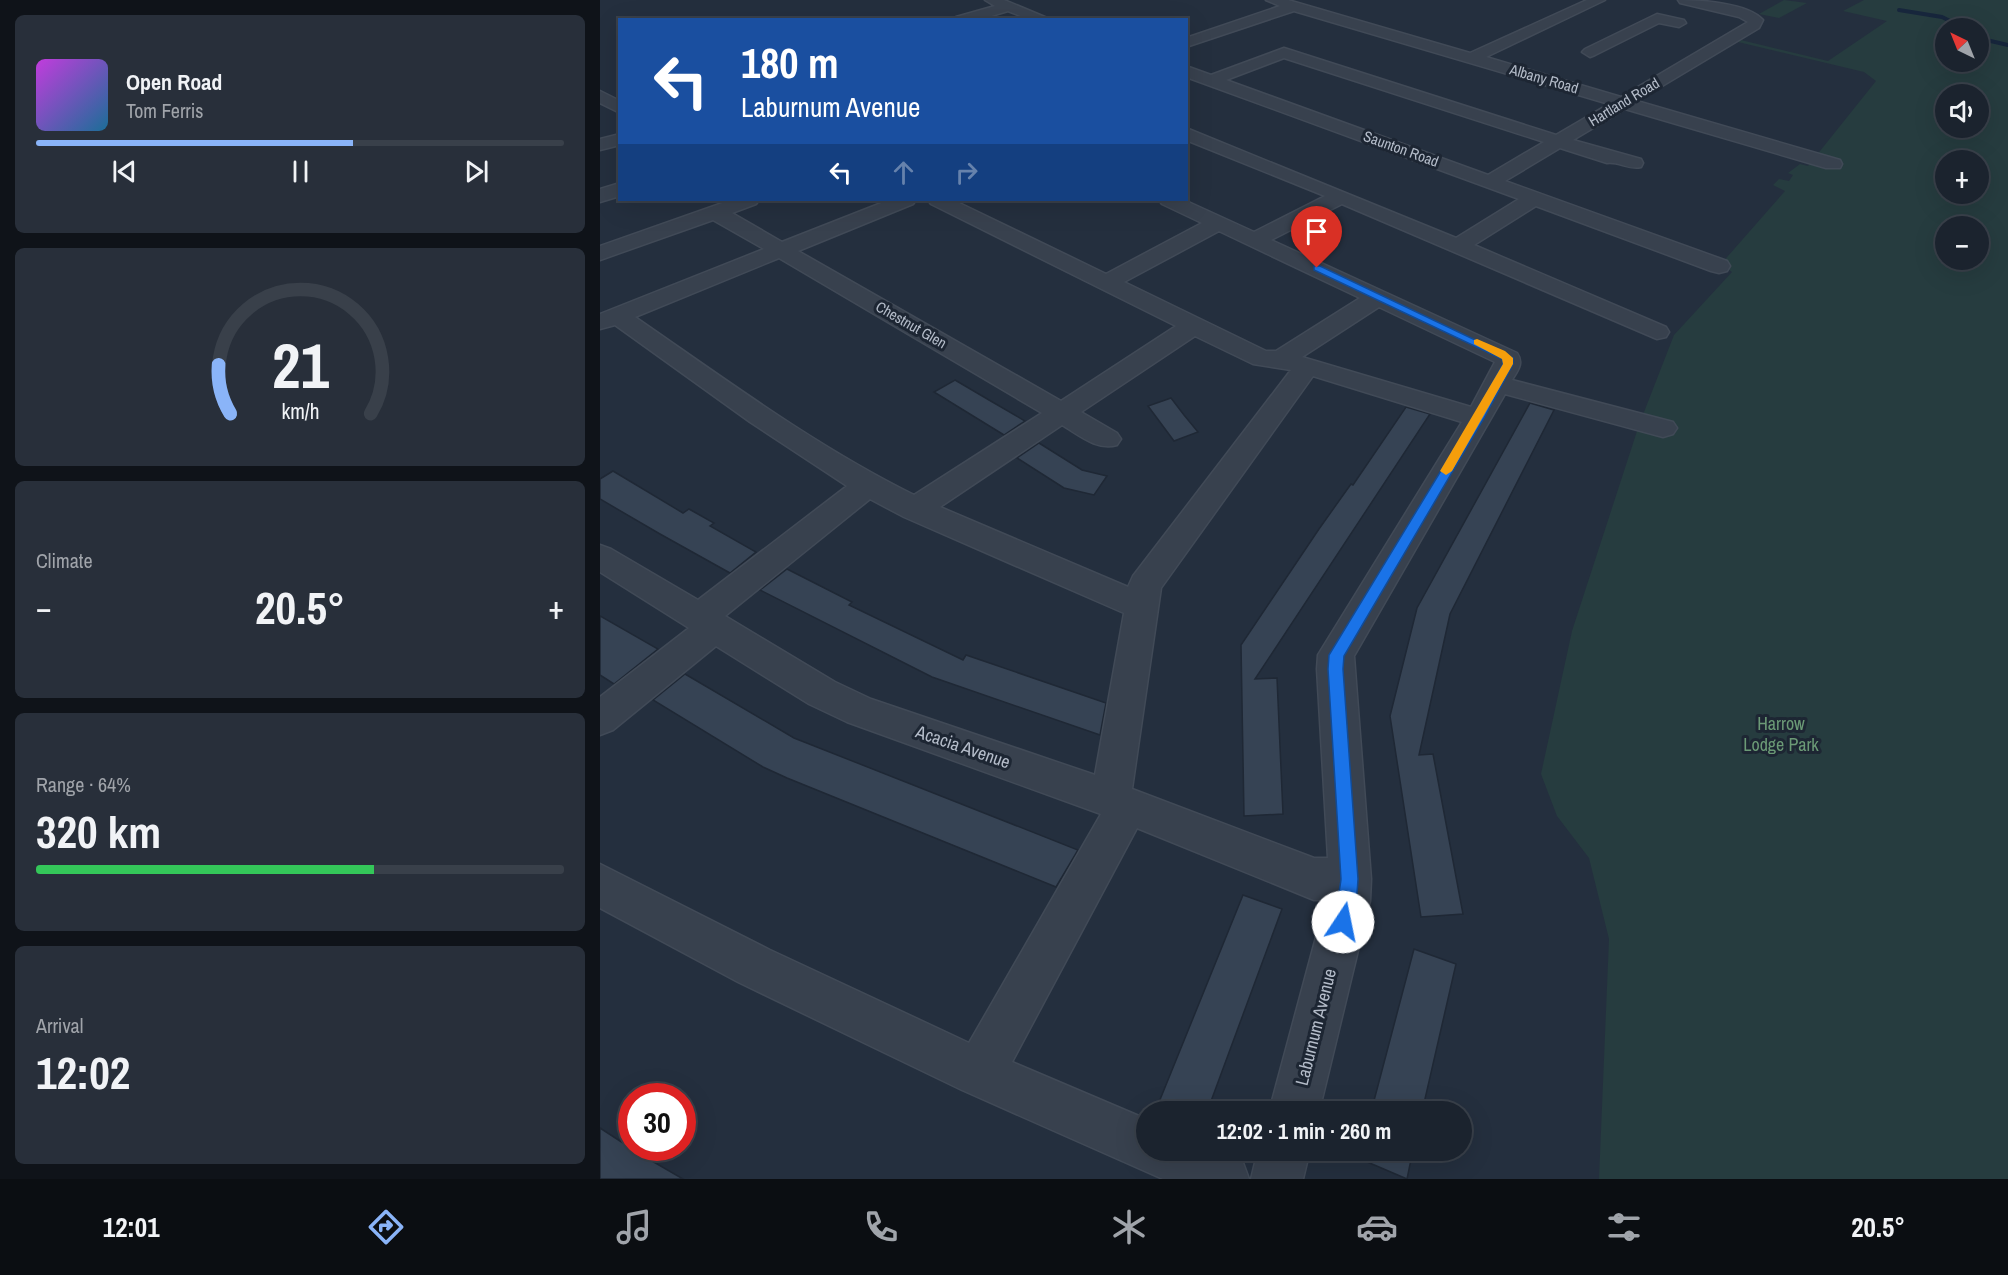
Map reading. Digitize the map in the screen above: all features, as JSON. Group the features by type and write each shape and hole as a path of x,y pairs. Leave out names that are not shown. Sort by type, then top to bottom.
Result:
{"street":[{"path":"992,0 1040,18"},
{"name":"Albany Road","path":"1273,0 1833,164"},
{"name":"Hartland Road","path":"1490,182 1754,25 1756,20 1744,14 1685,0"},
{"path":"1472,58 1588,4"},
{"path":"1559,5 1588,4 1611,9"},
{"path":"968,18 1009,6"},
{"path":"1188,42 1294,6"},
{"path":"1633,14 1679,23"},
{"path":"1590,52 1654,19"},
{"path":"1188,85 1284,53 1606,157 1610,155 1634,163"},
{"name":"Saunton Road","path":"1188,72 1615,226 1719,266"},
{"path":"600,96 618,107"},
{"path":"1188,134 1341,196 1657,332"},
{"path":"600,145 618,140"},
{"path":"600,196 618,190"},
{"path":"1256,239 1341,196"},
{"path":"1458,246 1535,198"},
{"path":"600,254 701,211 745,201"},
{"path":"609,319 904,201"},
{"path":"940,201 1262,359 1294,363 1478,418"},
{"name":"Laburnum Avenue","path":"1171,201 1508,358 1508,364 1478,418 1336,655 1335,669 1350,879 1348,901 1297,1101"},
{"name":"Chestnut Glen","path":"701,211 781,250 1107,439"},
{"path":"1106,282 1220,223"},
{"path":"979,1072 1120,802 1145,585 1294,363 1379,296"},
{"path":"609,319 868,485 915,509 1142,607"},
{"path":"915,509 1193,326"},
{"path":"1497,384 1663,428"},
{"path":"600,719 707,622 868,485"},
{"name":"Acacia Avenue","path":"600,557 822,693 860,711 1120,802 1314,879 1350,879"},
{"path":"600,885 754,966 979,1072 1136,1141"},
{"path":"1183,1161 1223,1179"},
{"path":"1276,1179 1281,1161"}],"green space":[{"path":"1784,0 1807,3 1779,18 1759,14"},
{"name":"Harrow Lodge Park","path":"1864,0 2008,0 2008,1179 1599,1179 1609,939 1589,858 1557,816 1541,774 1572,631 1639,425 1674,335 1732,272 1721,264 1785,191 1773,185 1779,179 1789,181 1793,175 1788,173 1800,164 1808,166 1876,81 1864,72 1738,42 1741,40 1828,61 1887,21 1843,11"}],"building":[{"path":"955,380 1025,421 1004,435 934,392"},
{"path":"1171,398 1198,432 1174,441 1148,406"},
{"path":"1530,403 1554,410 1450,614 1419,755 1433,754 1463,914 1421,917 1390,716 1417,608"},
{"path":"1406,407 1430,414 1255,679 1277,678 1283,814 1244,816 1241,645 1319,529 1351,484 1353,485"},
{"path":"1039,443 1082,470 1107,476 1094,495 1064,488 1017,458"},
{"path":"613,471 683,513 689,509 714,523 710,526 756,552 730,573 660,534 600,499 600,479"},
{"path":"787,569 852,602 849,605 963,660 966,655 1106,703 1100,735 932,677 760,590"},
{"path":"600,616 658,649 614,684 600,675"},
{"path":"685,674 794,738 1078,850 1056,887 787,778 763,767 653,700"},
{"path":"1243,895 1282,909 1211,1101 1159,1101"},
{"path":"1414,949 1456,964 1425,1101 1374,1101"},
{"path":"600,1128 618,1140 618,1161 652,1161 683,1179 600,1179"},
{"path":"1365,1161 1411,1161 1407,1179"}],"waterway":[{"path":"1899,10 1944,18"},
{"path":"1989,41 2008,45"}],"slow traffic":[{"path":"1446,471 1508,364 1508,358 1502,353 1477,342"}],"route":[{"path":"1317,268 1502,353 1508,358 1508,364 1478,418 1341,643 1336,655 1335,669 1350,879 1343,922"}]}
